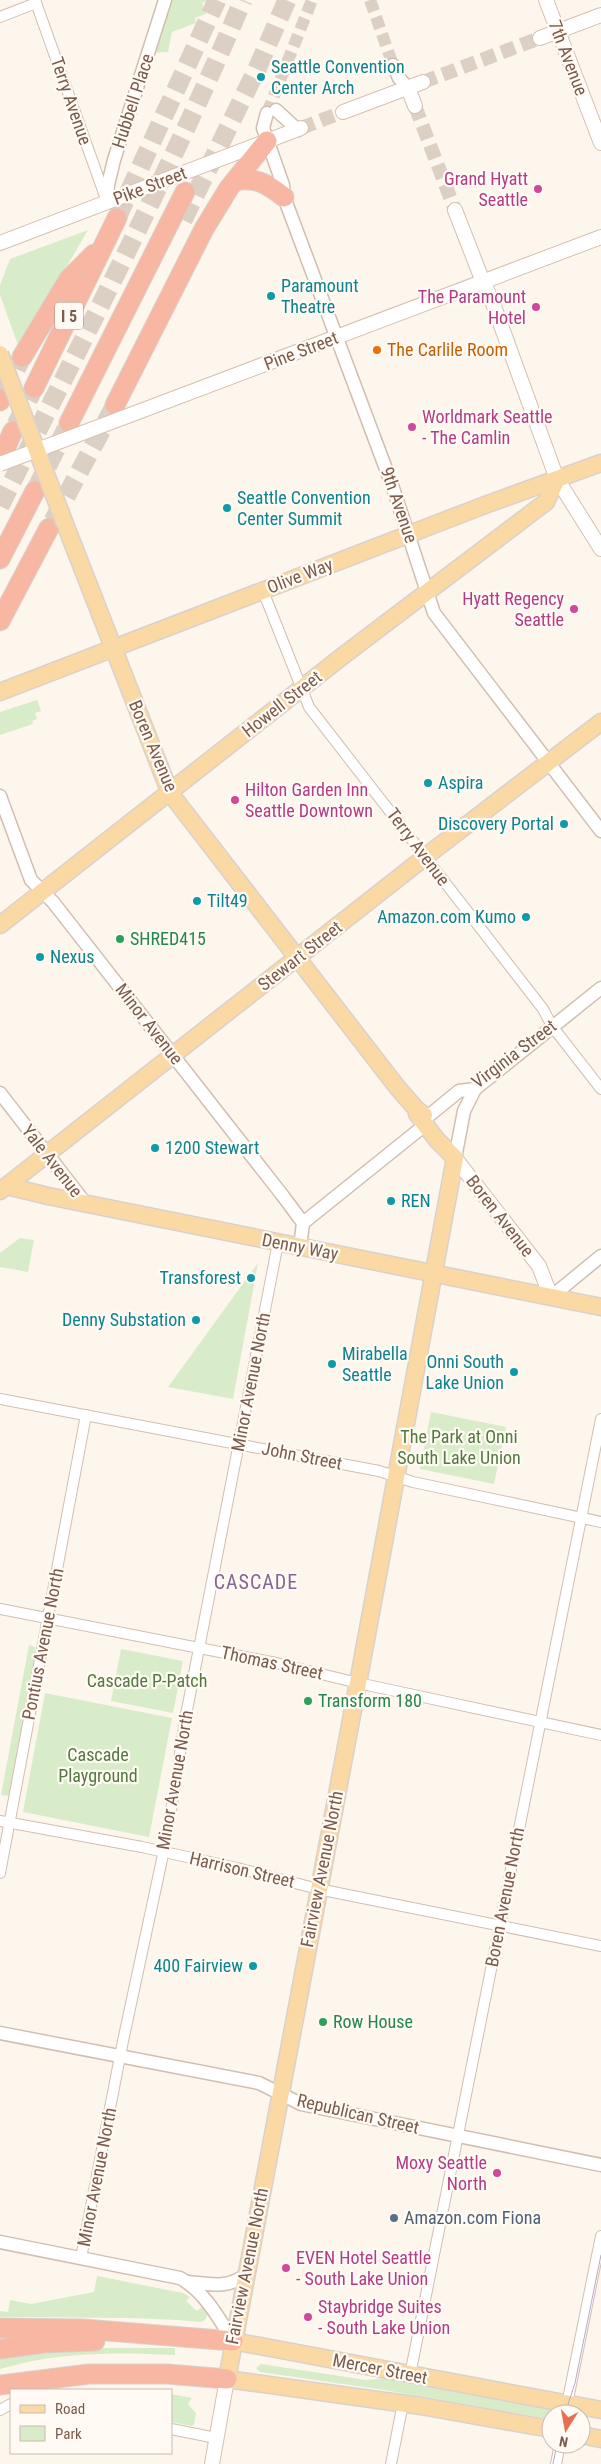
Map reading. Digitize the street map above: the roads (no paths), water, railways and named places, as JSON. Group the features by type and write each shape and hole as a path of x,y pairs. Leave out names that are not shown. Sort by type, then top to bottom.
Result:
{"highway":[{"path":"115,405 204,229 235,180 267,141"},
{"path":"235,180 253,179 262,182 284,197"},
{"path":"69,422 185,192"},
{"name":"I 5","path":"34,388 104,244 112,210"},
{"path":"155,252 184,220"},
{"path":"22,357 69,279 104,244"},
{"path":"0,559 35,491"},
{"path":"0,620 49,528"},
{"path":"0,2328 83,2329 233,2342"},
{"path":"0,2349 44,2343 99,2341 146,2333"},
{"path":"0,2385 88,2374 167,2374 227,2379"}],"main road":[{"name":"7th Avenue","path":"546,0 601,143"},
{"path":"540,38 601,15"},
{"path":"343,112 423,82"},
{"path":"408,88 415,106"},
{"name":"Pike Street","path":"0,243 112,210 267,141 299,129"},
{"path":"455,210 482,282 491,298 557,479 601,548"},
{"name":"Pine Street","path":"6,447 36,450 601,236"},
{"name":"Boren Avenue","path":"0,354 112,648 170,792 538,1266 551,1297"},
{"name":"Olive Way","path":"0,692 409,534 601,463"},
{"name":"Howell Street","path":"0,925 301,689 546,502 557,479"},
{"name":"Stewart Street","path":"2,1187 47,1155 425,857 601,722"},
{"name":"Fairview Avenue North","path":"212,2464 245,2275 358,1683 455,1158"},
{"name":"Denny Way","path":"2,1187 601,1306"},
{"name":"Mercer Street","path":"233,2342 410,2375 544,2404"},
{"name":"Mercer Street","path":"227,2379 403,2403 541,2427"}],"street":[{"name":"Hubbell Place","path":"112,210 108,185 114,160 165,0"},
{"name":"Terry Avenue","path":"36,2 112,210"},
{"path":"0,17 36,2"},
{"path":"393,65 399,78 408,88"},
{"name":"9th Avenue","path":"299,129 271,111 263,126 284,185 284,197 338,337 409,534 434,613 601,831"},
{"name":"Terry Avenue","path":"263,591 309,707 543,1010 552,1026 601,1089"},
{"name":"Minor Avenue","path":"0,796 32,880 174,1055 303,1223"},
{"name":"Virginia Street","path":"303,1223 423,1118 459,1091 474,1089 601,988"},
{"path":"455,1158 464,1111 474,1089"},
{"name":"Yale Avenue","path":"0,1093 86,1204"},
{"path":"300,1247 303,1223"},
{"name":"Minor Avenue North","path":"82,2258 120,2056 162,1852 199,1648 278,1243"},
{"path":"551,1297 601,1256"},
{"name":"John Street","path":"0,1399 239,1444 601,1522"},
{"name":"Pontius Avenue North","path":"0,1873 5,1822 86,1415"},
{"name":"Boren Avenue North","path":"410,2375 601,1419"},
{"name":"Thomas Street","path":"0,1609 303,1669 358,1683 601,1735"},
{"name":"Harrison Street","path":"5,1822 162,1852 237,1868 318,1889 601,1946"},
{"name":"Republican Street","path":"0,2033 259,2083 301,2104 601,2165"},
{"path":"568,2404 601,2236"},
{"path":"0,2242 172,2276 188,2282 223,2286 237,2281 245,2275"},
{"path":"188,2282 216,2312 233,2342"},
{"path":"391,2464 403,2403"},
{"path":"172,2429 216,2438"}],"tunnel":[{"path":"117,218 217,0"},
{"path":"0,506 156,192 243,0"},
{"path":"183,220 257,69 287,0"},
{"path":"267,113 312,0"},
{"path":"370,0 393,65"},
{"path":"423,82 540,38"},
{"path":"415,106 455,210"},
{"path":"301,128 343,112"},
{"path":"4,394 22,357"},
{"path":"16,425 34,388"},
{"path":"53,521 115,405"},
{"path":"35,491 66,429"}],"tram line":[{"path":"568,2404 575,2383 601,2255"},
{"path":"553,2464 555,2454"}],"place":[{"name":"Seattle Convention Center Arch","path":"261,77"},
{"name":"Grand Hyatt Seattle","path":"538,189"},
{"name":"Paramount Theatre","path":"271,296"},
{"name":"The Paramount Hotel","path":"536,307"},
{"name":"The Carlile Room","path":"377,350"},
{"name":"Worldmark Seattle - The Camlin","path":"412,427"},
{"name":"Seattle Convention Center Summit","path":"227,508"},
{"name":"Hyatt Regency Seattle","path":"574,609"},
{"name":"Aspira","path":"428,783"},
{"name":"Hilton Garden Inn Seattle Downtown","path":"235,800"},
{"name":"Discovery Portal","path":"564,824"},
{"name":"Tilt49","path":"197,901"},
{"name":"Amazon.com Kumo","path":"526,917"},
{"name":"SHRED415","path":"120,939"},
{"name":"Nexus","path":"40,957"},
{"name":"1200 Stewart","path":"155,1148"},
{"name":"REN","path":"391,1201"},
{"name":"Transforest","path":"251,1278"},
{"name":"Denny Substation","path":"196,1320"},
{"name":"Mirabella Seattle","path":"332,1364"},
{"name":"Onni South Lake Union","path":"514,1372"},
{"name":"Transform 180","path":"308,1701"},
{"name":"400 Fairview","path":"253,1966"},
{"name":"Row House","path":"323,2022"},
{"name":"Moxy Seattle North","path":"497,2173"},
{"name":"Amazon.com Fiona","path":"394,2218"},
{"name":"EVEN Hotel Seattle - South Lake Union","path":"286,2268"},
{"name":"Staybridge Suites - South Lake Union","path":"308,2317"}],"district":[{"name":"CASCADE","path":"256,1582"}],"park label":[{"name":"The Park at Onni South Lake Union","path":"459,1447"},
{"name":"Cascade P-Patch","path":"147,1681"},
{"name":"Cascade Playground","path":"98,1765"}]}
